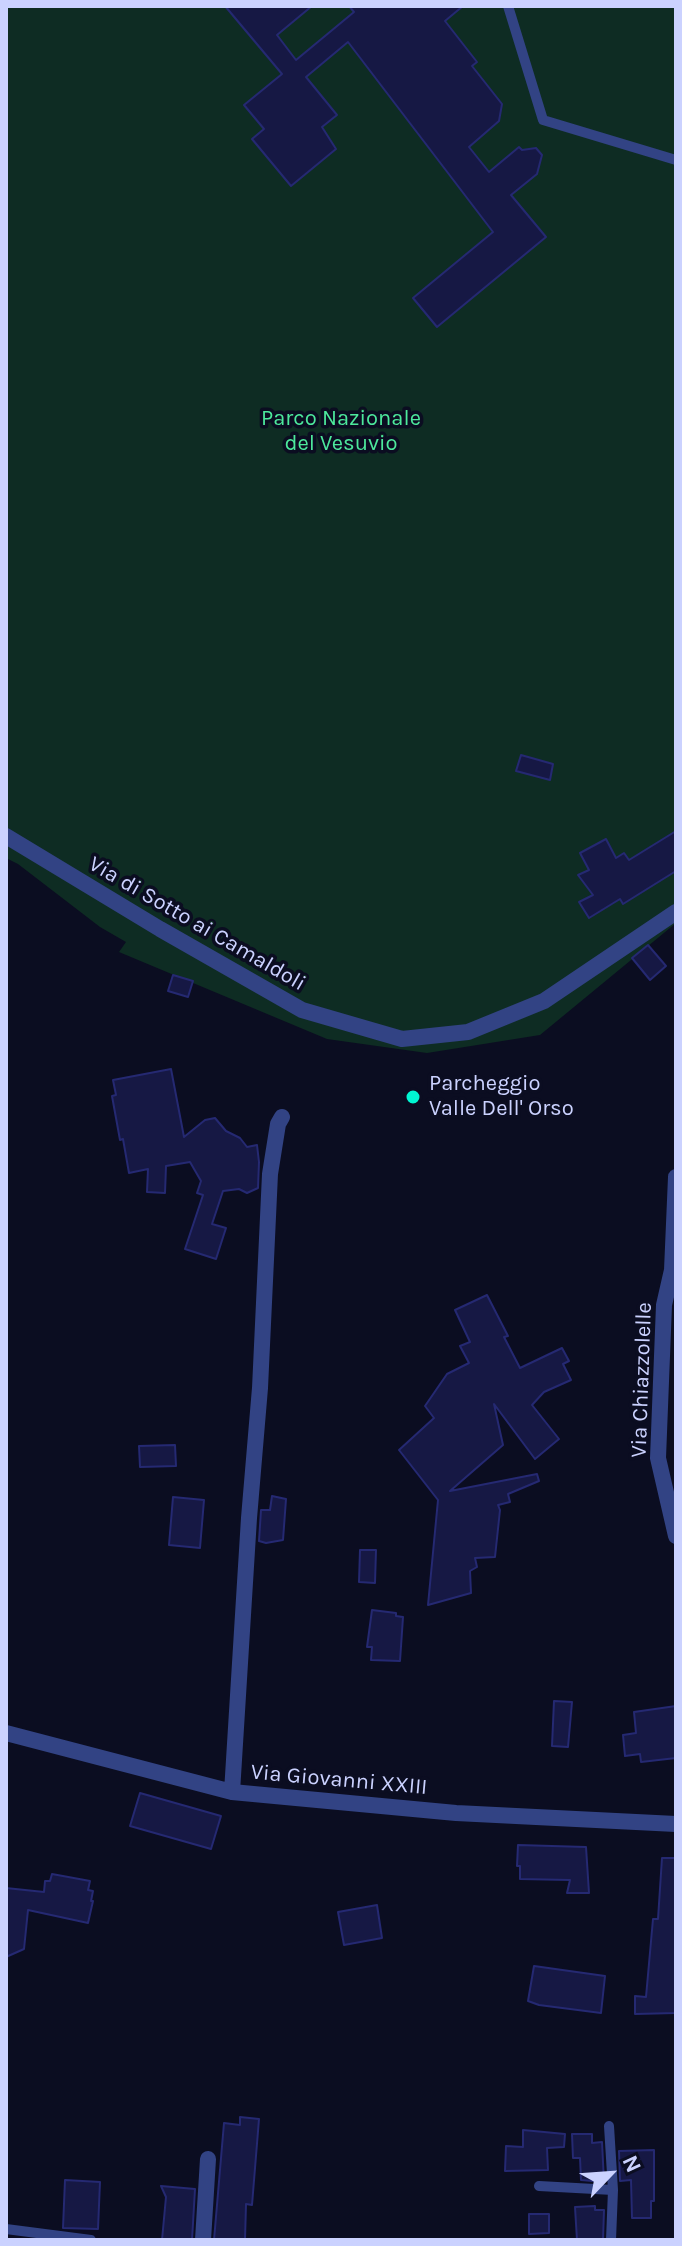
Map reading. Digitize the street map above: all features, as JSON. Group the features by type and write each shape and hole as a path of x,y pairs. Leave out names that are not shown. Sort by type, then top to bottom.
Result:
{"street":[{"name":"Via di Sotto ai Camaldoli","path":"6,836 302,1010 402,1039 468,1032 544,1001 676,912"},
{"path":"232,1792 260,1388 270,1174 278,1124 282,1117"},
{"name":"Via Chiazzolelle","path":"676,1177 674,1271 664,1305 658,1458 676,1536"},
{"name":"Via Giovanni XXIII","path":"6,1733 232,1792 456,1813 676,1824"},
{"path":"203,2240 208,2159"}],"lane":[{"path":"508,6 543,120 676,160"},
{"path":"609,2126 613,2190 611,2240"},
{"path":"539,2186 613,2190"},
{"path":"6,2229 91,2240"}],"green space":[{"name":"Parco Nazionale del Vesuvio","path":"6,6 676,6 676,923 540,1035 427,1053 327,1039 119,952 126,942 100,927 6,858"}],"building":[{"path":"225,6 312,6 277,35 296,60 354,12 349,6 463,6 445,21 477,62 472,66 502,104 499,121 469,147 489,172 519,147 522,150 536,148 542,155 537,174 511,195 546,237 437,327 413,298 493,232 348,42 306,77 337,115 322,127 336,149 291,186 252,139 264,129 244,105 282,74"},
{"path":"521,755 553,764 550,780 516,771"},
{"path":"676,831 676,871 623,904 620,899 589,918 579,902 593,895 578,875 589,870 580,853 606,839 616,858 624,853 629,860"},
{"path":"648,945 666,966 650,980 632,958"},
{"path":"173,975 193,981 188,997 168,991"},
{"path":"171,1069 184,1137 205,1120 215,1118 247,1147 257,1145 258,1188 247,1193 239,1189 223,1191 212,1224 226,1228 216,1259 185,1249 203,1195 197,1193 201,1181 190,1162 166,1166 165,1193 147,1192 148,1169 129,1173 123,1139 120,1140 112,1096 116,1095 113,1080"},
{"path":"487,1295 520,1368 562,1348 569,1361 563,1364 571,1380 544,1392 532,1405 559,1439 535,1459 494,1404 503,1445 450,1491 537,1474 539,1481 508,1494 510,1502 498,1505 495,1557 475,1558 477,1567 470,1571 471,1593 428,1605 438,1500 399,1450 434,1418 425,1406 447,1374 469,1363 460,1346 470,1342 455,1310"},
{"path":"175,1445 176,1466 140,1467 139,1446"},
{"path":"272,1496 286,1499 283,1540 266,1543 259,1541 261,1510 270,1510"},
{"path":"173,1497 204,1500 200,1548 169,1545"},
{"path":"360,1550 376,1550 375,1583 359,1582"},
{"path":"372,1610 403,1617 400,1661 371,1660 372,1647 367,1647"},
{"path":"554,1701 572,1702 568,1747 552,1746"},
{"path":"676,1706 676,1758 641,1762 640,1754 625,1756 623,1735 636,1733 634,1712"},
{"path":"140,1793 221,1816 211,1849 130,1826"},
{"path":"518,1845 586,1847 589,1893 567,1893 570,1880 520,1879"},
{"path":"662,1858 676,1858 676,2013 635,2014 635,1996 646,1997 653,1919 658,1919"},
{"path":"52,1874 90,1881 88,1890 93,1891 93,1901 88,1923 28,1910 24,1949 6,1957 6,1888 44,1892 45,1881 50,1881"},
{"path":"377,1905 382,1938 344,1945 338,1912"},
{"path":"534,1966 605,1976 601,2013 528,2001"},
{"path":"240,2117 259,2119 252,2205 246,2204 245,2240 214,2240 224,2123 240,2125"},
{"path":"523,2130 565,2134 564,2147 547,2148 548,2170 505,2171 506,2146 523,2147"},
{"path":"572,2134 592,2134 592,2143 602,2142 604,2182 581,2180 580,2158 573,2158"},
{"path":"654,2150 651,2218 632,2218 631,2180 620,2181 619,2151"},
{"path":"65,2180 100,2182 98,2229 63,2228"},
{"path":"161,2186 195,2189 192,2240 162,2240 166,2197"},
{"path":"595,2206 595,2210 604,2210 603,2240 577,2240 575,2207"},
{"path":"529,2214 549,2214 549,2233 529,2234"}],"place":[{"name":"Parcheggio Valle Dell' Orso","path":"413,1097"}]}
